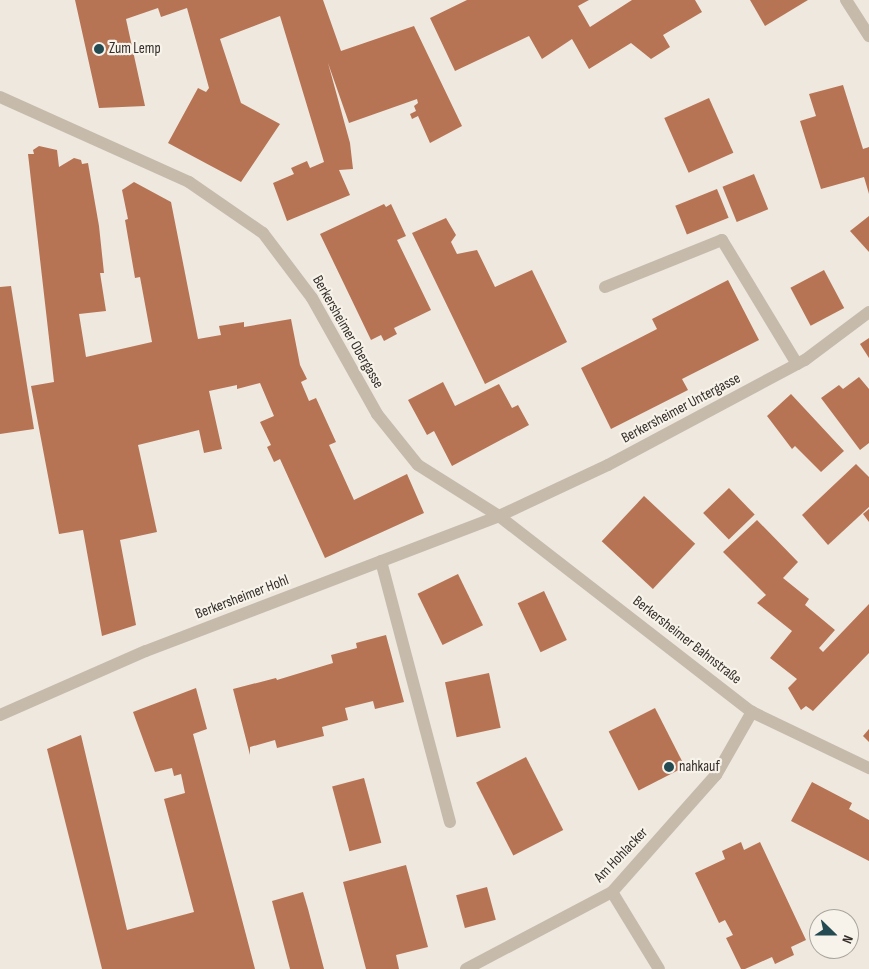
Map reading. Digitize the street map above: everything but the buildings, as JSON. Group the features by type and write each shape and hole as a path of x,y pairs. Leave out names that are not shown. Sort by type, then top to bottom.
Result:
{"street":[{"path":"846,0 869,36"},
{"name":"Berkersheimer Obergasse","path":"0,97 189,182 263,233 312,298 377,414 418,465 498,516"},
{"path":"605,287 722,240 797,364"},
{"name":"Berkersheimer Untergasse","path":"498,516 608,465 797,364 869,312"},
{"name":"Berkersheimer Hohl","path":"0,714 146,651 498,516"},
{"name":"Berkersheimer Bahnstraße","path":"498,516 752,712 869,768"},
{"path":"381,561 450,822"},
{"name":"Am Hohlacker","path":"466,969 612,892 716,775 752,712"},
{"path":"612,892 659,969"}],"place":[{"name":"Zum Lemp","path":"99,49"},
{"name":"nahkauf","path":"669,767"}]}
